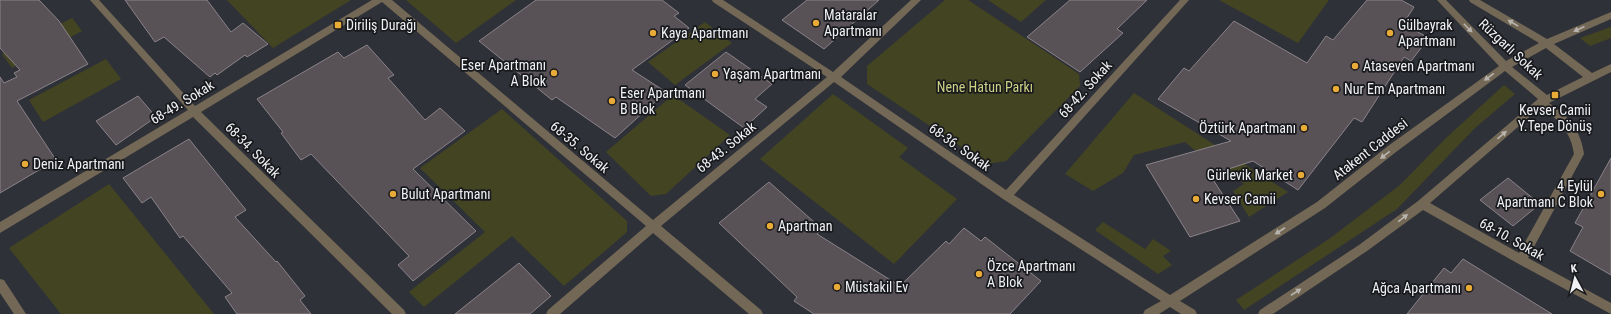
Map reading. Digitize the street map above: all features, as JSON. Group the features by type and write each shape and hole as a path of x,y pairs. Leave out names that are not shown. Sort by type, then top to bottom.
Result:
{"street":[{"name":"68-34. Sokak","path":"94,0 194,111 400,314"},
{"name":"68-49. Sokak","path":"0,228 379,0"},
{"name":"68-35. Sokak","path":"386,0 756,314"},
{"name":"68-36. Sokak","path":"716,0 834,77 1007,196 1191,314"},
{"name":"68-43. Sokak","path":"552,314 652,227 834,77 917,0"},
{"name":"68-42. Sokak","path":"1007,196 1185,0"},
{"name":"Rüzgarlı Sokak","path":"1441,0 1505,66 1559,115 1572,130 1578,143 1578,154 1521,260"},
{"name":"Rüzgarlı Sokak","path":"1473,0 1546,43 1591,78"},
{"name":"Atakent Caddesi","path":"1149,314 1321,205 1505,66 1546,43 1611,15"},
{"path":"1264,314 1363,248 1422,204 1544,101 1611,68"},
{"name":"68-10. Sokak","path":"1422,204 1521,260 1611,308"},
{"path":"0,284 20,314"}],"green space":[{"path":"227,0 351,0 273,48"},
{"path":"406,0 516,0 456,43"},
{"name":"Nene Hatun Parkı","path":"945,0 968,0 1079,74 1080,86 1006,161 987,164 867,84 867,66"},
{"path":"988,0 1046,0 1021,22"},
{"path":"1219,0 1329,0 1298,43"},
{"path":"72,18 82,31 12,68 2,54"},
{"path":"705,22 732,43 675,85 648,62"},
{"path":"1611,27 1611,38 1590,46 1580,38"},
{"path":"106,59 121,79 43,122 29,100"},
{"path":"1504,85 1515,94 1475,128 1397,209 1244,310 1236,300 1329,239 1400,185 1446,138"},
{"path":"1134,93 1288,192 1249,217 1233,191 1244,184 1226,170 1215,156 1203,157 1185,142 1134,155 1123,173 1093,191 1065,174"},
{"path":"833,94 908,148 899,157 957,199 894,264 760,159"},
{"path":"673,95 730,135 666,194 651,196 606,152"},
{"path":"502,109 627,221 627,232 564,286 512,236 424,307 409,292 485,232 420,168"},
{"path":"109,184 214,314 61,314 9,248"},
{"path":"1103,222 1145,249 1153,239 1171,251 1163,256 1172,265 1158,274 1095,230"}],"building":[{"path":"0,0 39,0 59,21 88,64 17,101 56,160 0,193 0,77 4,83 17,77 14,73 20,70 0,48"},
{"path":"125,0 207,0 231,32 243,23 268,44 247,57 245,55 217,75 215,73 210,77 164,37 155,42"},
{"path":"536,0 662,0 679,13 674,16 689,28 632,70 666,92 615,138 556,97 552,100 479,41"},
{"name":"Mataralar Apartmanı","path":"807,0 879,0 824,49 782,20"},
{"path":"1070,0 1147,0 1117,29 1123,33 1080,72 1027,37"},
{"path":"1367,0 1401,0 1414,7 1403,24 1429,38 1411,61 1404,57 1362,122 1354,118 1298,190 1253,161 1210,175 1240,221 1190,237 1146,165 1231,141 1158,99 1184,68 1189,71 1234,21 1307,63 1326,36 1333,40"},
{"path":"367,45 394,75 388,78 425,120 440,108 465,131 413,169 476,231 413,281 398,265 409,256 311,154 301,160 281,133 283,132 257,99 338,52 344,58"},
{"path":"726,52 772,84 755,99 767,107 744,128 685,85"},
{"path":"138,96 156,117 116,145 96,121"},
{"path":"189,139 246,210 235,217 276,262 277,261 305,296 300,300 311,314 237,314 225,297 232,293 183,236 180,238 151,197 142,203 123,178"},
{"name":"4 Eylül Apartmanı C Blok","path":"1611,158 1611,275 1570,251 1583,227 1575,223"},
{"path":"1508,178 1540,204 1513,226 1480,200"},
{"path":"769,182 822,229 817,234 900,286 946,241 949,244 964,228 981,241 985,237 1041,281 1010,314 814,314 794,301 797,297 719,223"},
{"name":"Ağca Apartmanı","path":"1463,259 1552,314 1407,314 1444,268 1451,273"},
{"path":"519,263 551,296 530,314 455,314"}],"place":[{"name":"Mataralar Apartmanı","path":"816,23"},
{"name":"Diriliş Durağı","path":"338,25"},
{"name":"Kaya Apartmanı","path":"653,33"},
{"name":"Gülbayrak Apartmanı","path":"1390,33"},
{"name":"Ataseven Apartmanı","path":"1355,66"},
{"name":"Eser Apartmanı A Blok","path":"554,73"},
{"name":"Yaşam Apartmanı","path":"715,74"},
{"name":"Nur Em Apartmanı","path":"1336,89"},
{"name":"Kevser Camii Y.Tepe Dönüş","path":"1555,95"},
{"name":"Eser Apartmanı B Blok","path":"612,101"},
{"name":"Öztürk Apartmanı","path":"1304,128"},
{"name":"Deniz Apartmanı","path":"25,164"},
{"name":"Gürlevik Market","path":"1301,175"},
{"name":"Bulut Apartmanı","path":"393,194"},
{"name":"4 Eylül Apartmanı C Blok","path":"1601,194"},
{"name":"Kevser Camii","path":"1196,199"},
{"name":"Apartman","path":"770,226"},
{"name":"Özce Apartmanı A Blok","path":"979,274"},
{"name":"Müstakil Ev","path":"837,287"},
{"name":"Ağca Apartmanı","path":"1469,288"}]}
